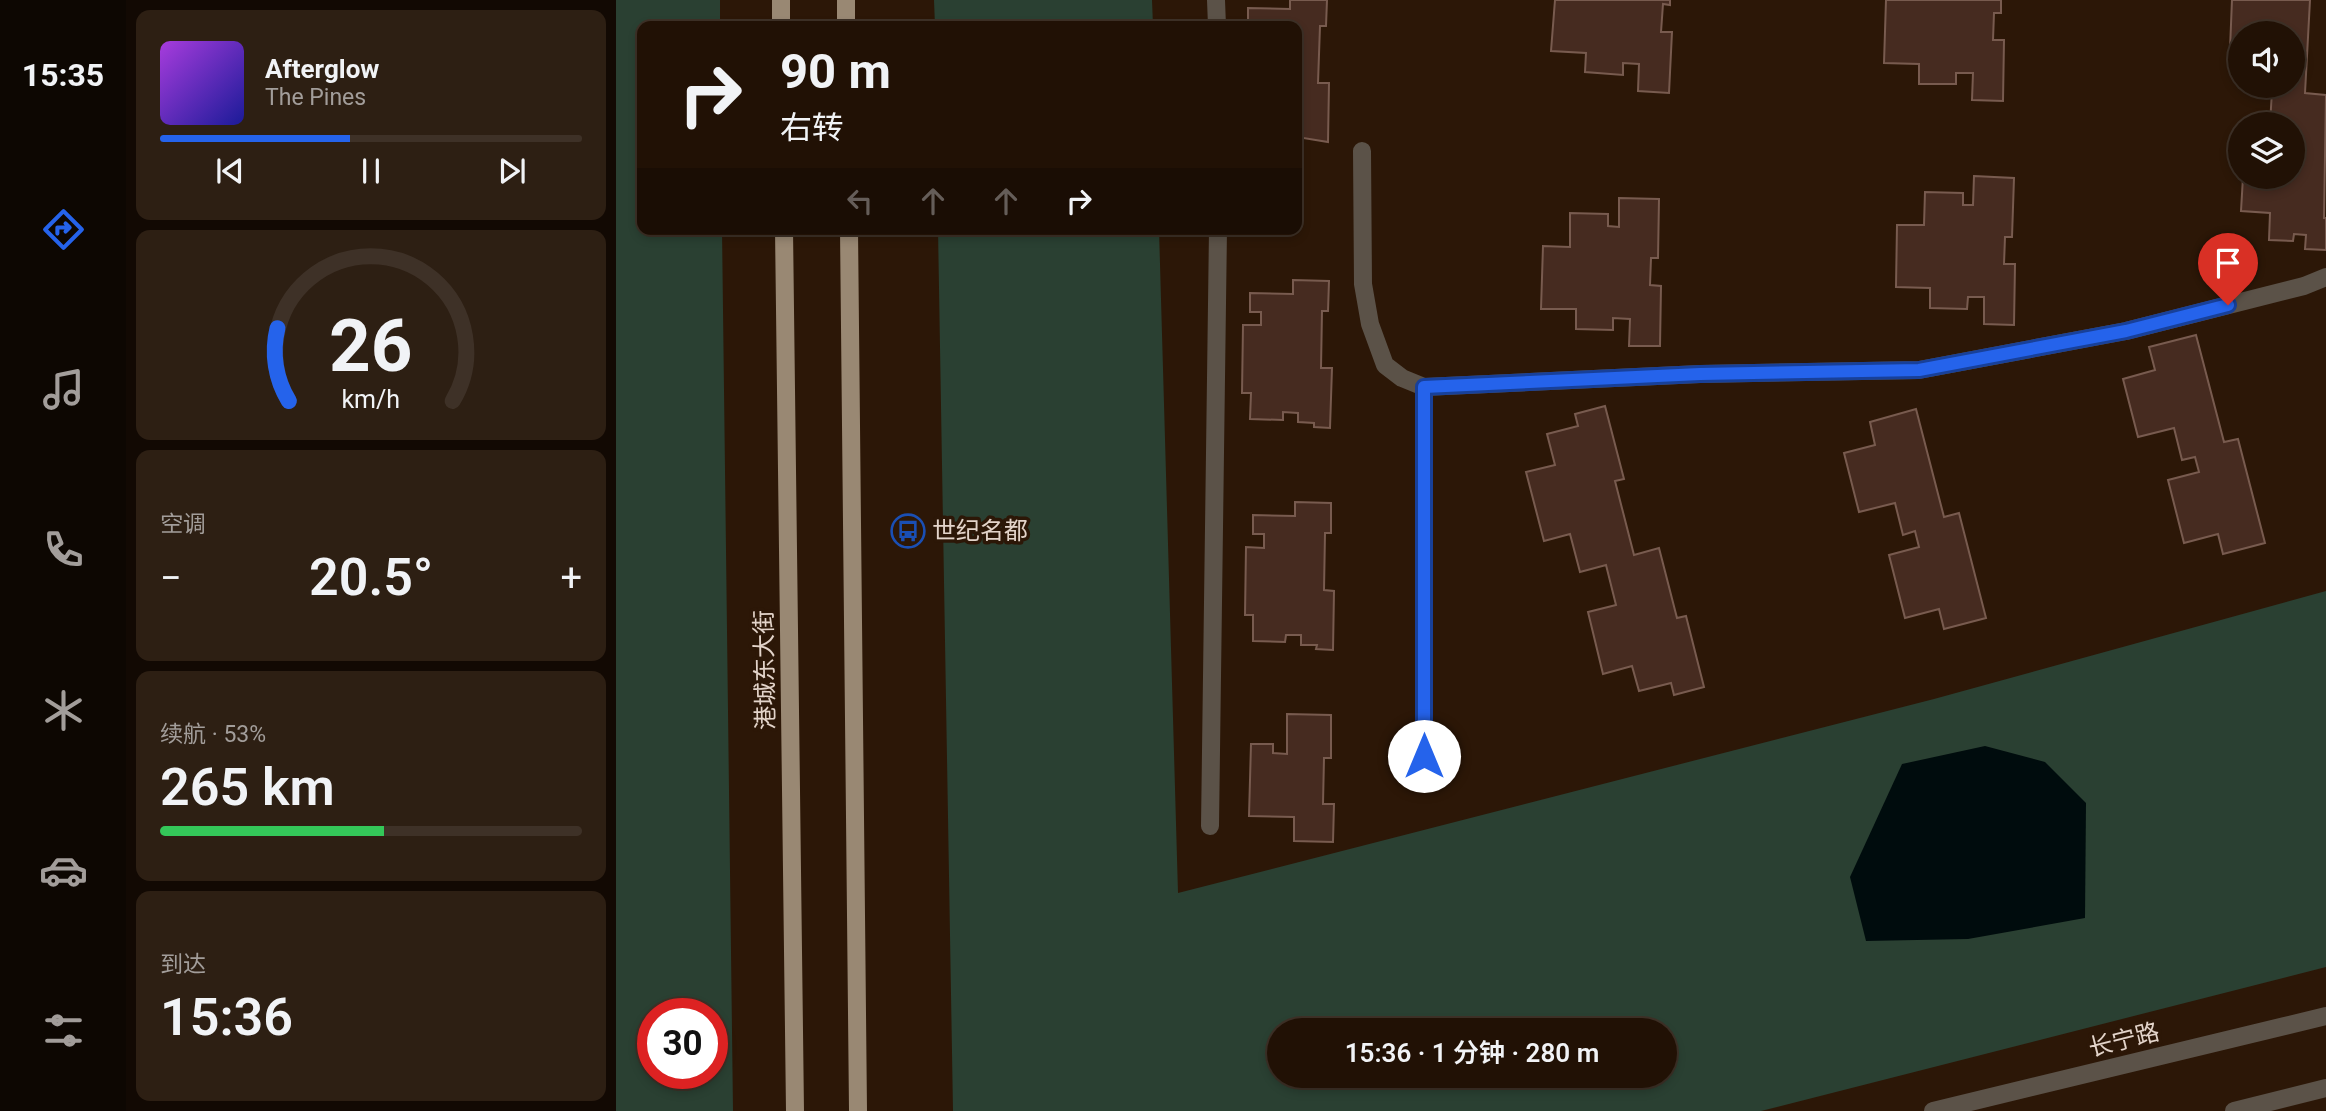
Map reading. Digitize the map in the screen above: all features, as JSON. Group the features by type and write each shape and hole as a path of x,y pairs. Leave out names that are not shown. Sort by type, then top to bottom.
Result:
{"main road":[{"path":"781,0 781,21"},
{"path":"846,0 846,21"},
{"name":"港城东大街","path":"784,235 795,1111"},
{"path":"849,235 858,1111"}],"street":[{"path":"1216,0 1217,21"},
{"path":"1362,151 1363,284 1370,324 1385,365 1402,378 1424,387 1700,374 1919,370 2126,331 2304,286 2326,277"},
{"path":"1210,826 1218,235"},
{"path":"1424,387 1424,756"},
{"name":"长宁路","path":"1933,1111 2326,1016"},
{"path":"2234,1111 2326,1088"}],"green space":[{"path":"616,0 720,0 720,21 637,21 637,235 722,235 733,1111 616,1111"},
{"path":"934,0 1152,0 1153,21 935,21"},
{"path":"938,235 1159,235 1178,893 1934,699 2326,591 2326,967 1761,1111 953,1111"}],"shaded area":[{"path":"1985,746 2045,762 2086,803 2085,918 1968,939 1866,941 1850,877 1902,764"}],"building":[{"path":"1290,0 1327,0 1326,26 1320,26 1318,83 1329,83 1328,142 1302,138 1302,21 1248,21 1248,8 1290,9"},
{"path":"1555,0 1670,0 1670,5 1663,4 1661,32 1672,32 1669,93 1638,91 1639,64 1623,63 1623,75 1585,72 1586,53 1551,51"},
{"path":"1886,0 2001,0 2001,13 1994,13 1993,40 2004,40 2003,101 1972,100 1973,73 1956,73 1956,84 1919,84 1919,64 1884,63"},
{"path":"2232,0 2310,0 2305,93 2305,21 2231,21"},
{"path":"2305,93 2326,95 2326,250 2305,249 2306,235 2294,234 2293,241 2269,240 2270,213 2241,211 2242,189 2305,189 2305,112 2271,112 2272,98 2305,98"},
{"path":"1974,176 2014,178 2012,237 2005,237 2004,264 2015,264 2014,325 1984,324 1984,297 1968,297 1967,309 1930,308 1930,288 1896,287 1897,225 1924,225 1925,192 1963,193 1963,205 1973,205"},
{"path":"1619,198 1659,199 1658,258 1651,258 1650,285 1661,286 1660,346 1629,346 1630,319 1613,318 1613,330 1576,329 1576,309 1541,309 1543,246 1570,247 1570,213 1608,214 1608,226 1619,227"},
{"path":"1293,280 1329,281 1328,311 1322,311 1321,368 1332,368 1330,428 1298,422 1298,413 1283,412 1283,420 1250,419 1251,393 1242,393 1243,325 1261,325 1261,312 1250,312 1250,293 1293,294"},
{"path":"2196,335 2224,442 2238,439 2265,543 2223,554 2218,534 2184,543 2168,480 2199,472 2195,457 2182,460 2174,428 2138,437 2123,379 2155,370 2149,347"},
{"path":"1605,406 1624,479 1615,481 1634,555 1659,548 1677,618 1686,616 1704,687 1674,695 1671,683 1639,691 1632,666 1603,674 1588,612 1616,605 1606,565 1580,572 1570,534 1544,541 1526,472 1555,465 1547,434 1578,426 1575,414"},
{"path":"1916,409 1944,517 1959,513 1986,618 1944,629 1939,609 1905,618 1889,555 1919,547 1915,531 1903,535 1895,503 1859,512 1844,453 1875,445 1870,422"},
{"path":"1295,502 1331,503 1331,533 1325,533 1324,590 1334,591 1333,650 1316,649 1317,645 1301,645 1301,635 1286,635 1285,642 1253,641 1253,615 1245,615 1246,547 1264,548 1264,534 1253,534 1253,515 1295,516"},
{"path":"1287,714 1331,715 1331,758 1324,758 1323,804 1334,804 1333,842 1294,841 1294,817 1249,816 1251,744 1273,744 1273,753 1287,754"}],"place":[{"name":"世纪名都","path":"908,531"}],"route":[{"path":"1424,756 1424,387 1700,374 1919,370 2126,331 2228,305"}]}
